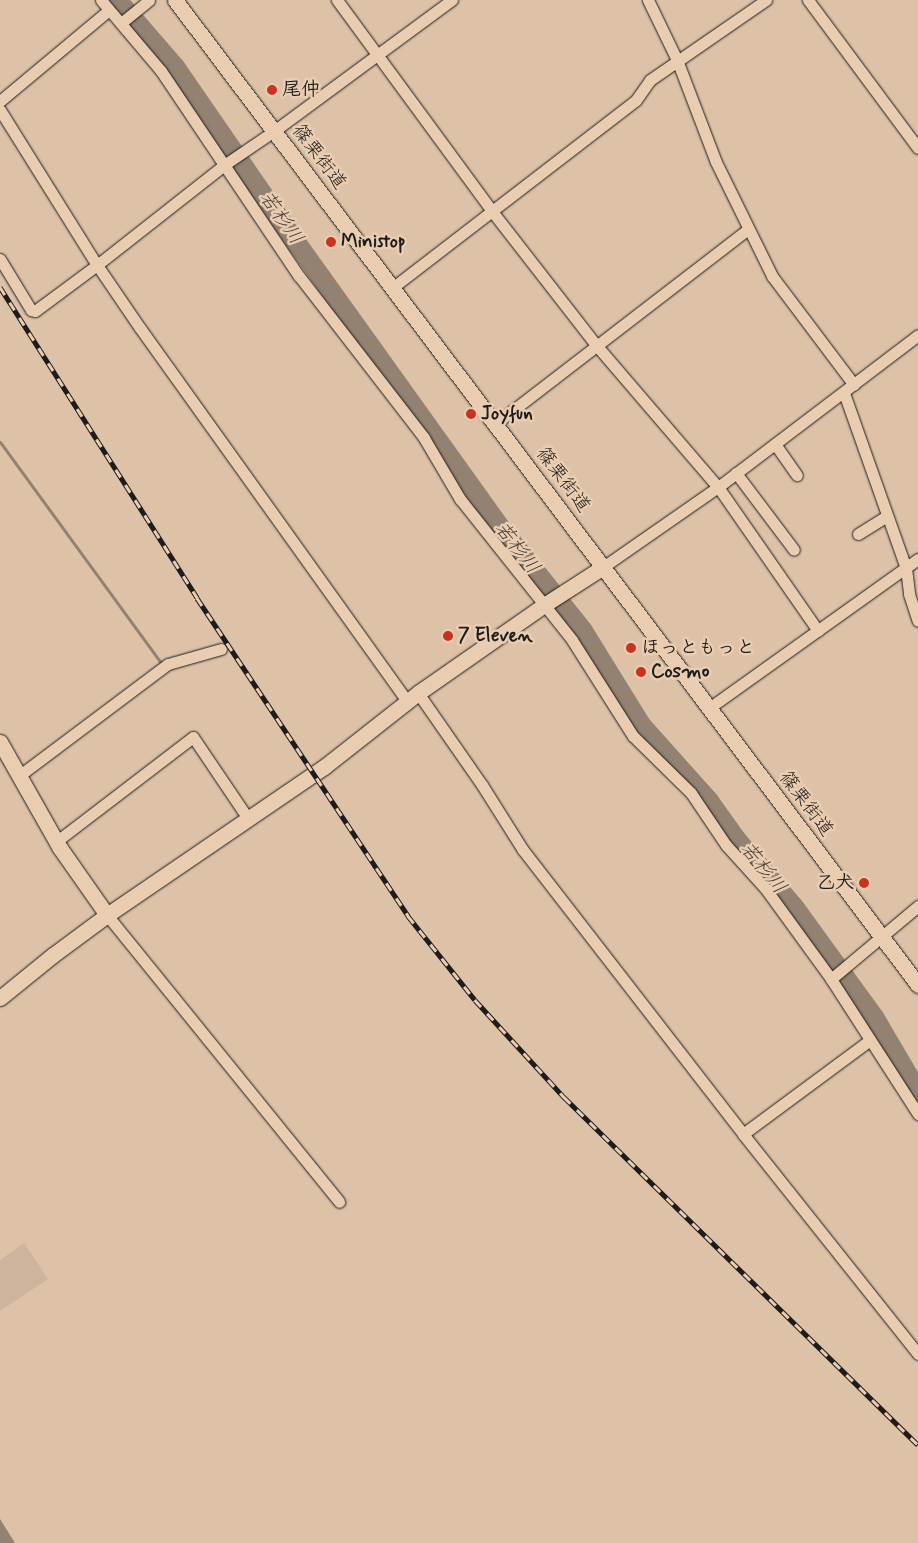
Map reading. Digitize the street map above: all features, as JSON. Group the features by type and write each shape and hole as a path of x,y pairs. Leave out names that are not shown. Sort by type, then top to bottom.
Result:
{"main road":[{"name":"篠栗街道","path":"175,0 918,985"},
{"path":"0,998 107,915 249,820 324,767 412,697 544,605 603,567"},
{"path":"0,742 57,841 107,915"}],"street":[{"path":"101,0 161,72 299,276 424,438 460,499 572,640 633,736 691,793 726,845 765,888 831,979 918,1114"},
{"path":"121,23 149,0"},
{"path":"337,0 491,210 597,346 718,486 818,631"},
{"path":"0,259 31,310 35,311 97,265 224,164 274,131 452,0"},
{"path":"648,0 677,60 716,162 772,276 854,385"},
{"path":"392,288 636,100 650,80 766,0"},
{"path":"808,0 918,148"},
{"path":"0,101 109,10"},
{"path":"0,110 97,265 412,697 482,785 523,850 743,1134 918,1354"},
{"path":"495,424 748,229"},
{"path":"603,567 736,473 844,393 918,335"},
{"path":"844,393 906,568 909,594 918,620"},
{"path":"775,444 797,475"},
{"path":"736,473 794,550"},
{"path":"858,534 887,516"},
{"path":"708,708 918,559"},
{"path":"20,775 168,664 221,649"},
{"path":"57,841 193,737 249,820"},
{"path":"831,979 918,906"},
{"path":"107,915 340,1202"},
{"path":"743,1134 870,1040"}],"shaded area":[{"path":"24,1243 48,1279 0,1311 0,1260"},
{"path":"0,1519 15,1543 0,1543"}],"waterway":[{"name":"若杉川","path":"117,0 175,67 298,245 499,526 583,631 641,725 709,801 736,839 794,907 874,1017 918,1092"},
{"path":"0,442 161,663"}],"railway":[{"path":"0,287 197,598 408,916 475,1000 564,1097 918,1445"}],"place":[{"name":"尾仲","path":"272,90"},
{"name":"Ministop","path":"331,242"},
{"name":"Joyfun","path":"471,414"},
{"name":"7 Eleven","path":"448,636"},
{"name":"ほっともっと","path":"631,648"},
{"name":"Cosmo","path":"641,672"},
{"name":"乙犬","path":"864,883"}]}
